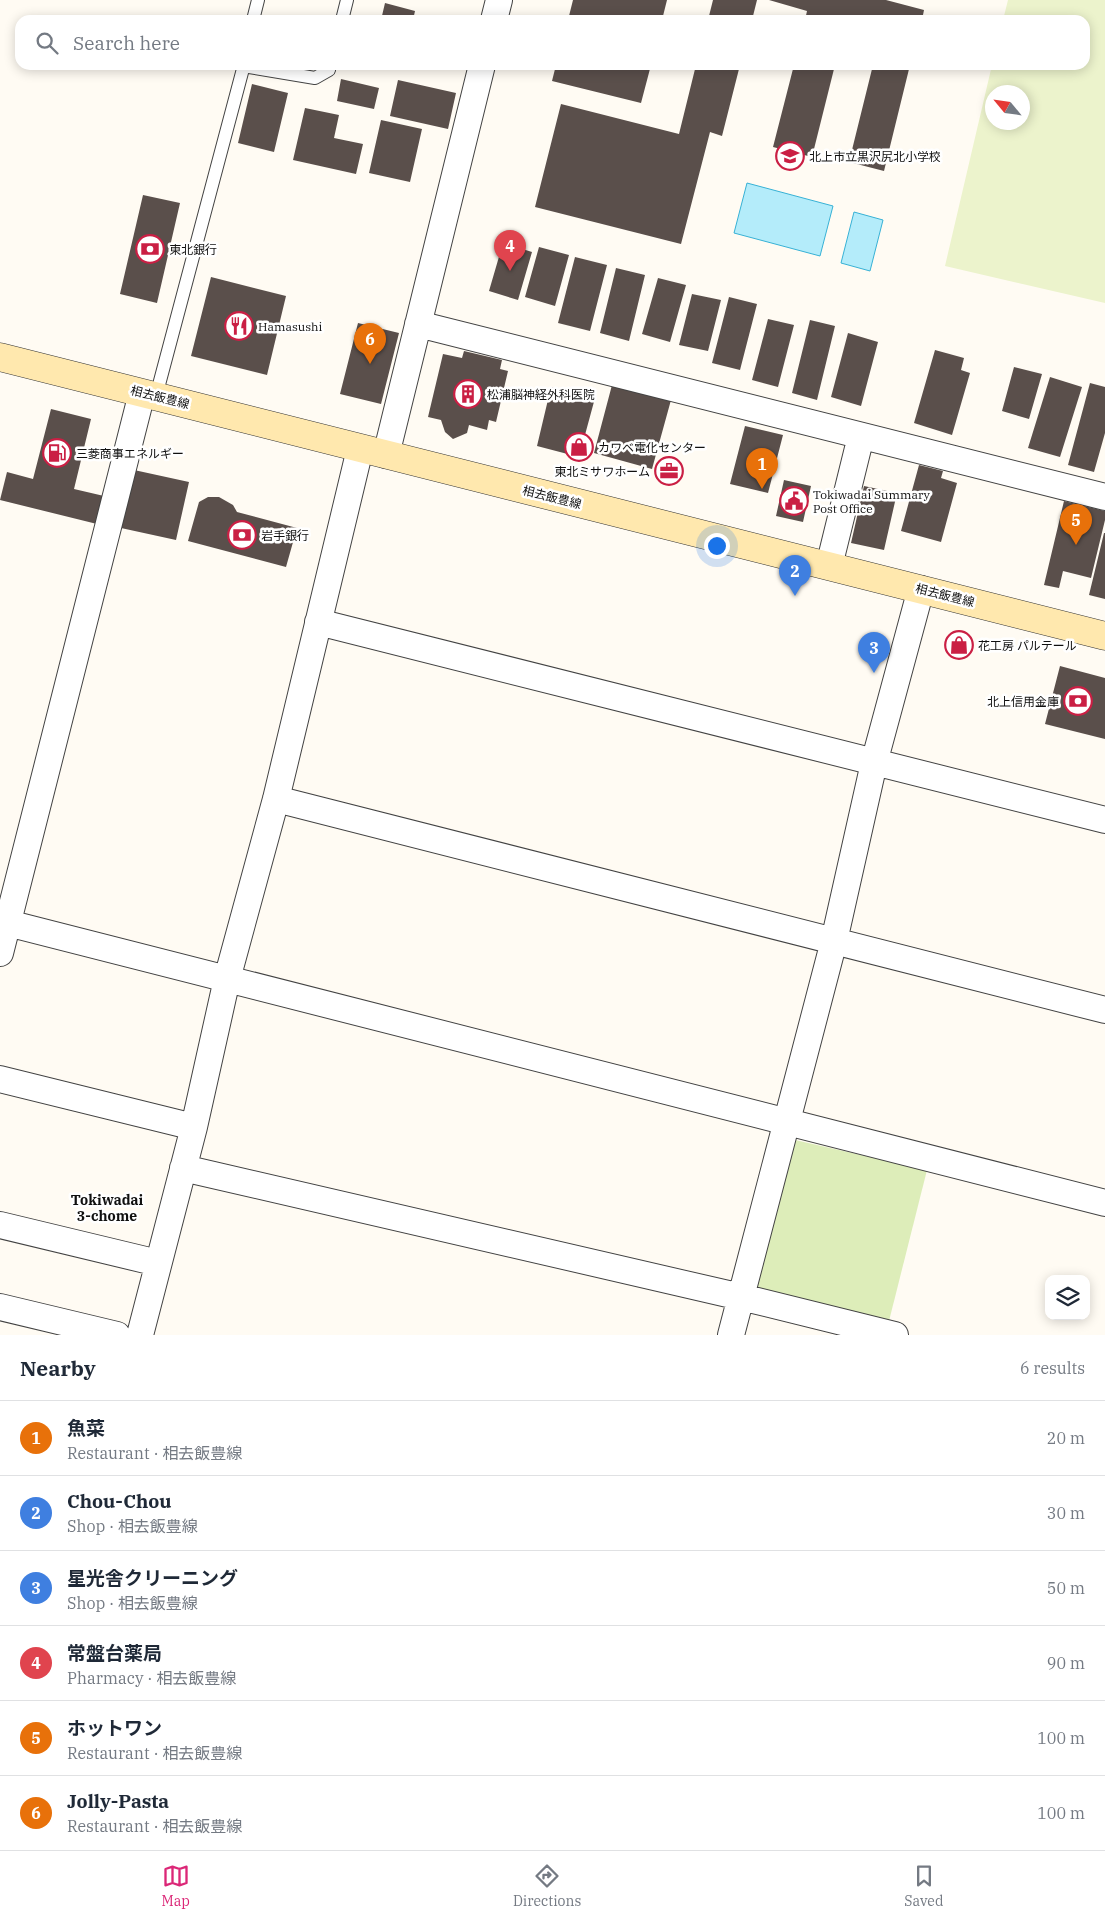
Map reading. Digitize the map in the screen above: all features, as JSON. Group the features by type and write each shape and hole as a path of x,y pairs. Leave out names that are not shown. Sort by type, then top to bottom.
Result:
{"main road":[{"name":"相去飯豊線","path":"0,357 1105,636"}],"street":[{"path":"495,15 499,0"},
{"path":"140,1335 194,1127 227,979 276,798 318,622 373,452 418,324 481,70"},
{"path":"418,324 1105,498"},
{"path":"0,953 4,922 149,395"},
{"path":"829,566 861,436"},
{"path":"731,1335 834,941 874,762 921,589"},
{"path":"318,622 1105,820"},
{"path":"276,798 1105,1010"},
{"path":"4,922 1105,1203"},
{"path":"0,1079 194,1127"},
{"path":"183,1168 742,1297 895,1335"},
{"path":"0,1225 158,1263"},
{"path":"0,1307 117,1335"}],"lane":[{"path":"255,15 258,0"},
{"path":"343,15 347,0"},
{"path":"149,395 243,70"},
{"path":"268,70 315,78 328,70"}],"green space":[{"path":"1008,0 1105,0 1105,303 945,266 985,95 985,130 1030,130 1030,85 987,85 991,70 1090,70 1090,15 1004,15"},
{"path":"795,1140 927,1170 888,1325 751,1289"}],"water":[{"path":"747,183 833,206 820,256 734,233"},
{"path":"854,212 883,220 870,271 841,263"}],"building":[{"path":"573,0 667,0 663,15 569,15"},
{"path":"713,0 757,0 753,15 709,15"},
{"path":"769,0 886,0 924,10 923,15 806,15 807,11"},
{"path":"385,3 415,11 414,15 382,15"},
{"path":"555,70 650,70 641,103 552,81"},
{"path":"695,70 739,70 722,136 710,132 681,244 535,207 561,104 679,134"},
{"path":"793,70 834,70 812,157 773,147"},
{"path":"872,70 909,70 884,171 849,162"},
{"path":"341,79 379,88 374,109 337,101"},
{"path":"398,80 456,93 448,129 390,116"},
{"path":"252,84 288,93 274,152 238,143"},
{"path":"305,108 339,115 334,138 363,144 356,174 293,160"},
{"path":"381,120 422,129 410,182 369,173"},
{"name":"東北銀行","path":"143,195 180,203 157,303 120,294"},
{"path":"503,243 532,252 518,300 489,291"},
{"path":"539,247 569,255 555,306 525,297"},
{"path":"575,257 607,265 590,331 558,323"},
{"path":"616,268 645,275 629,341 600,333"},
{"name":"Hamasushi","path":"211,277 286,296 267,375 191,356"},
{"path":"658,278 686,285 670,342 642,334"},
{"path":"692,294 721,300 708,351 679,345"},
{"path":"729,297 757,304 740,370 712,363"},
{"path":"768,319 794,325 778,387 752,380"},
{"path":"810,320 835,326 817,400 792,393"},
{"path":"358,323 399,333 381,404 340,394"},
{"path":"848,333 878,342 861,406 831,397"},
{"path":"935,350 964,358 961,370 970,373 952,435 914,423"},
{"name":"松浦脳神経外科医院","path":"464,351 502,360 500,369 508,371 496,422 489,420 487,430 469,425 467,433 453,439 445,432 441,420 428,417 443,354 462,358"},
{"path":"1014,367 1042,374 1029,419 1002,411"},
{"path":"1050,377 1082,387 1060,457 1028,448"},
{"path":"1090,383 1105,387 1105,433 1094,472 1068,465"},
{"path":"612,385 671,400 652,469 594,453"},
{"path":"551,387 595,398 579,457 537,446"},
{"path":"51,409 91,419 74,489 104,496 97,524 0,500 7,472 33,479"},
{"path":"745,426 783,435 768,493 730,484"},
{"path":"919,465 943,471 941,478 957,483 941,542 901,531"},
{"path":"134,470 189,482 176,540 121,528"},
{"path":"784,480 811,486 803,522 776,516"},
{"path":"864,486 897,493 884,550 851,543"},
{"name":"岩手銀行","path":"208,497 219,497 233,505 237,512 297,528 286,567 188,541 199,502"},
{"path":"1064,501 1105,511 1105,520 1091,578 1063,571 1059,588 1044,585"},
{"path":"1105,533 1105,599 1089,595"},
{"name":"北上信用金庫","path":"1060,666 1105,678 1105,739 1045,724"}],"place":[{"name":"北上市立黒沢尻北小学校","path":"790,156"},
{"name":"東北銀行","path":"150,249"},
{"name":"常盤台薬局","path":"510,271"},
{"name":"Hamasushi","path":"239,326"},
{"name":"Jolly-Pasta","path":"370,364"},
{"name":"松浦脳神経外科医院","path":"468,394"},
{"name":"カワベ電化センター","path":"579,447"},
{"name":"三菱商事エネルギー","path":"57,453"},
{"name":"東北ミサワホーム","path":"669,471"},
{"name":"魚菜","path":"762,489"},
{"name":"Tokiwadai Summary Post Office","path":"794,501"},
{"name":"岩手銀行","path":"242,535"},
{"name":"ホットワン","path":"1076,545"},
{"name":"Chou-Chou","path":"795,596"},
{"name":"花工房 パルテール","path":"959,645"},
{"name":"星光舎クリーニング","path":"874,673"},
{"name":"北上信用金庫","path":"1078,701"}],"district":[{"name":"Tokiwadai 3-chome","path":"107,1208"}]}
